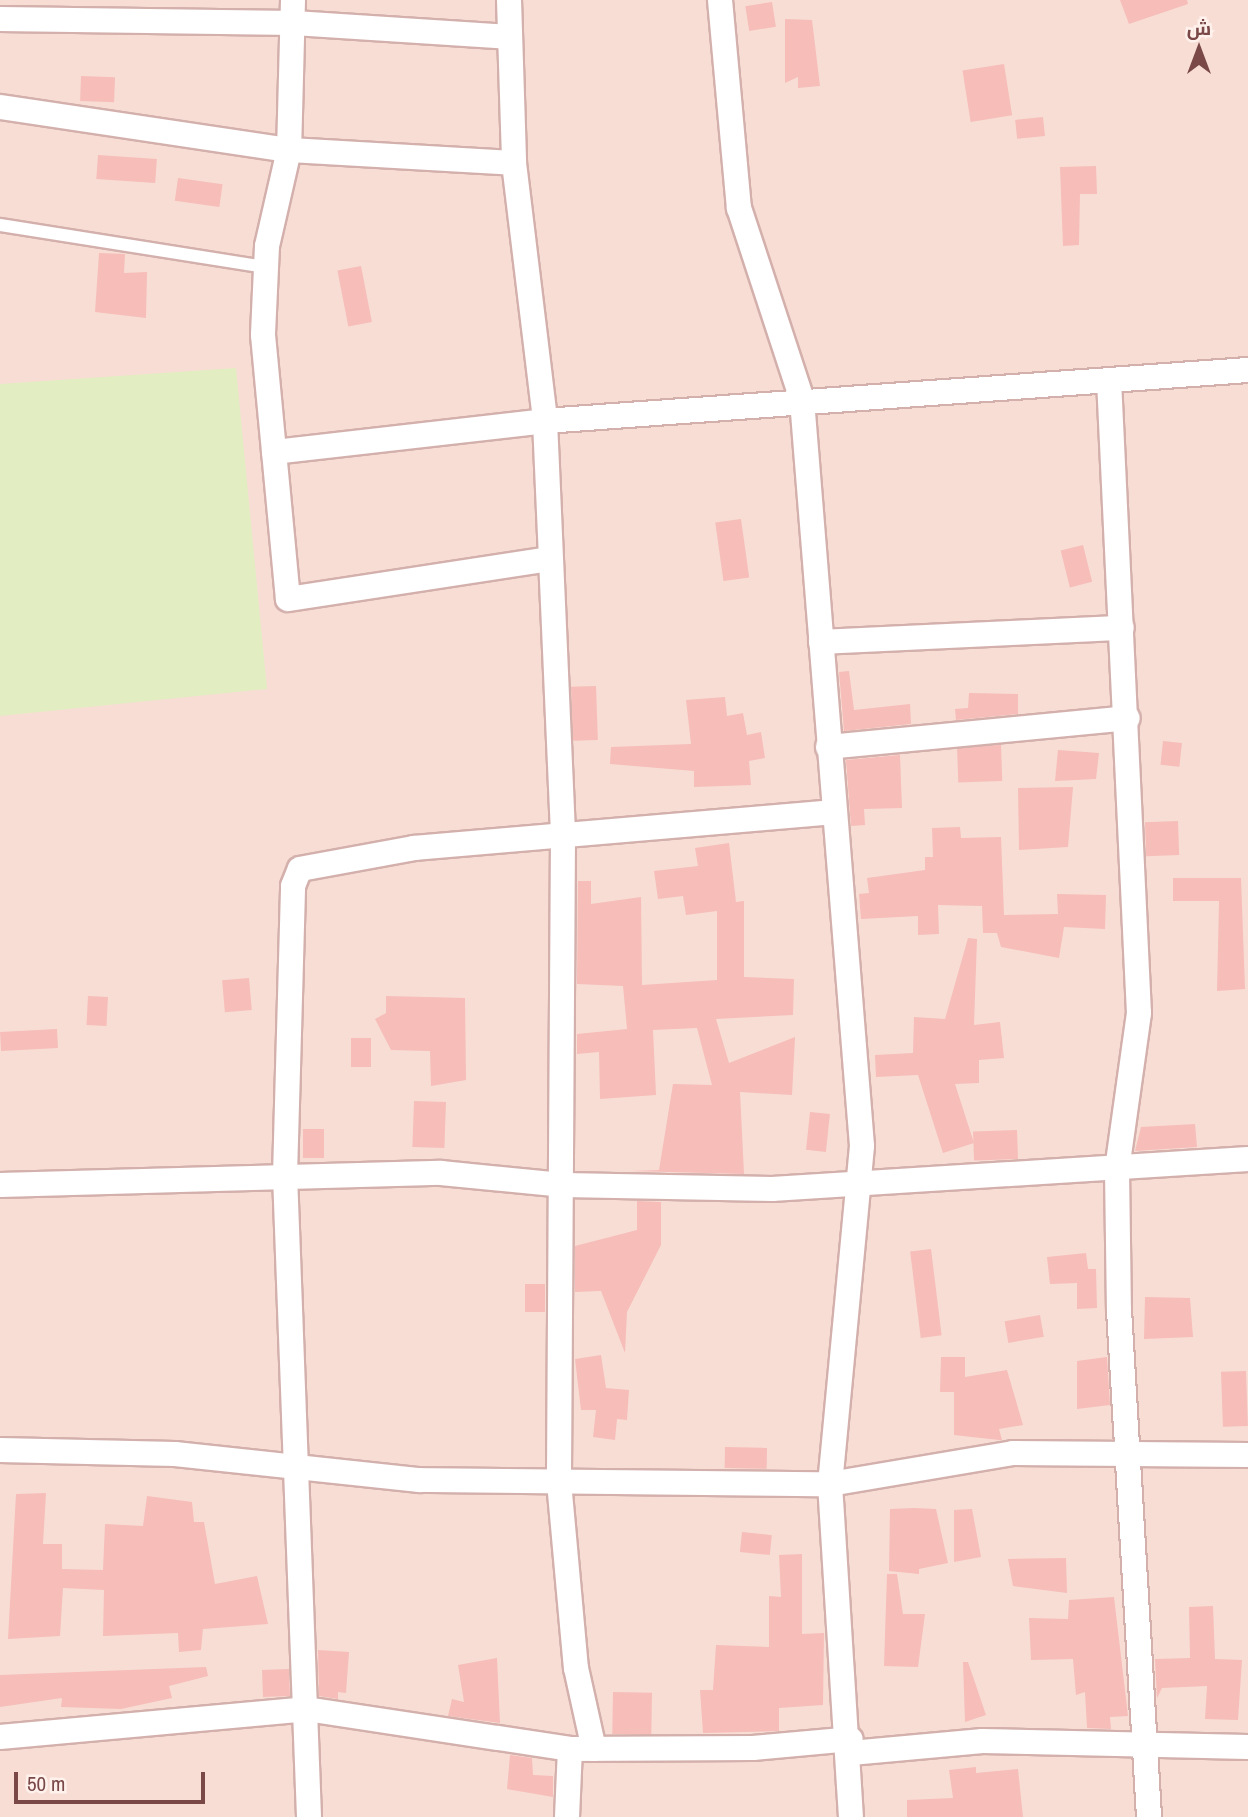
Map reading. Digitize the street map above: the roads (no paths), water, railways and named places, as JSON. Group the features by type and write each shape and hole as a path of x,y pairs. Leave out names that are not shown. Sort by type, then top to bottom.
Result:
{"street":[{"path":"509,0 508,37 514,163 545,421 563,838 564,1185 559,1482 582,1749 567,1817"},
{"path":"720,0 739,208 802,400 862,1146 830,1484 851,1746 851,1817"},
{"path":"0,19 293,12 508,37"},
{"path":"293,12 289,150 265,267 263,335 288,599 550,559"},
{"path":"0,107 289,150 514,163"},
{"path":"274,452 545,421 802,400 1248,370"},
{"path":"1109,380 1128,718 1139,1013 1117,1170 1130,1458 1148,1741 1149,1817"},
{"path":"821,642 1122,628"},
{"path":"828,747 1128,718"},
{"path":"309,1817 306,1709 292,1469 285,1176 293,886 300,869 414,848 563,838 834,812"},
{"path":"0,1185 441,1173 564,1185 857,1185 1117,1170 1248,1159"},
{"path":"0,1450 175,1454 292,1469 559,1482 830,1484 1013,1452 1130,1458 1248,1455"},
{"path":"0,1737 306,1709 582,1749 753,1748 982,1741 1148,1741 1248,1746"}],"lane":[{"path":"0,225 265,267"}]}
